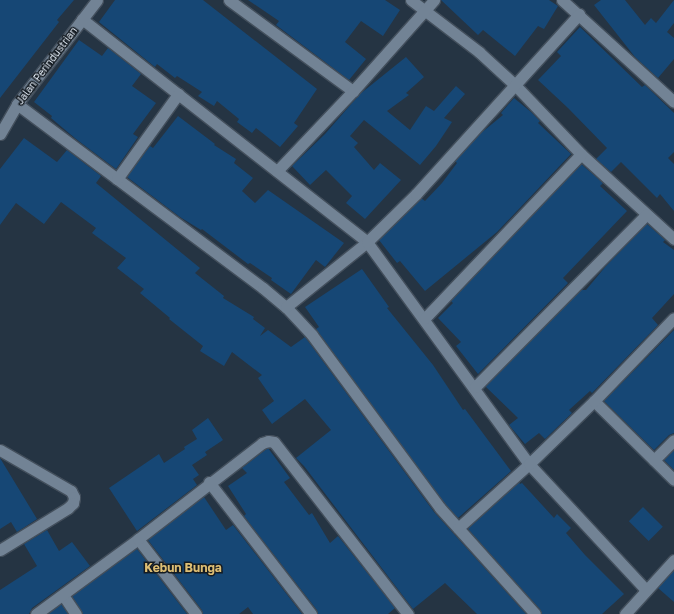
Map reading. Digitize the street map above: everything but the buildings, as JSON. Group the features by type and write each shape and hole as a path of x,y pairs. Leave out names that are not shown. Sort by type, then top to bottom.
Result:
{"street":[{"name":"Jalan Perindustrian","path":"0,134 17,104 97,0"},
{"path":"229,0 353,91"},
{"path":"411,0 479,52 515,85 582,154 674,240"},
{"path":"277,171 353,91 434,0"},
{"path":"562,0 674,102"},
{"path":"286,307 367,242 416,194 579,14"},
{"path":"82,19 367,242 425,318 529,464 646,590"},
{"path":"117,179 178,94"},
{"path":"17,104 263,288 286,307 312,335 440,508 535,614"},
{"path":"425,318 582,154"},
{"path":"475,388 646,215"},
{"path":"458,528 529,464 594,401 674,318"},
{"path":"594,401 674,480"},
{"path":"654,460 674,440"},
{"path":"36,614 138,539 262,442 274,442 408,614"},
{"path":"0,450 71,491 74,497 73,503 68,508 0,550"},
{"path":"209,482 311,614"},
{"path":"138,539 196,614"},
{"path":"625,614 674,560"},
{"path":"63,595 76,614"}],"district":[{"name":"Kebun Bunga","path":"183,568"}]}
